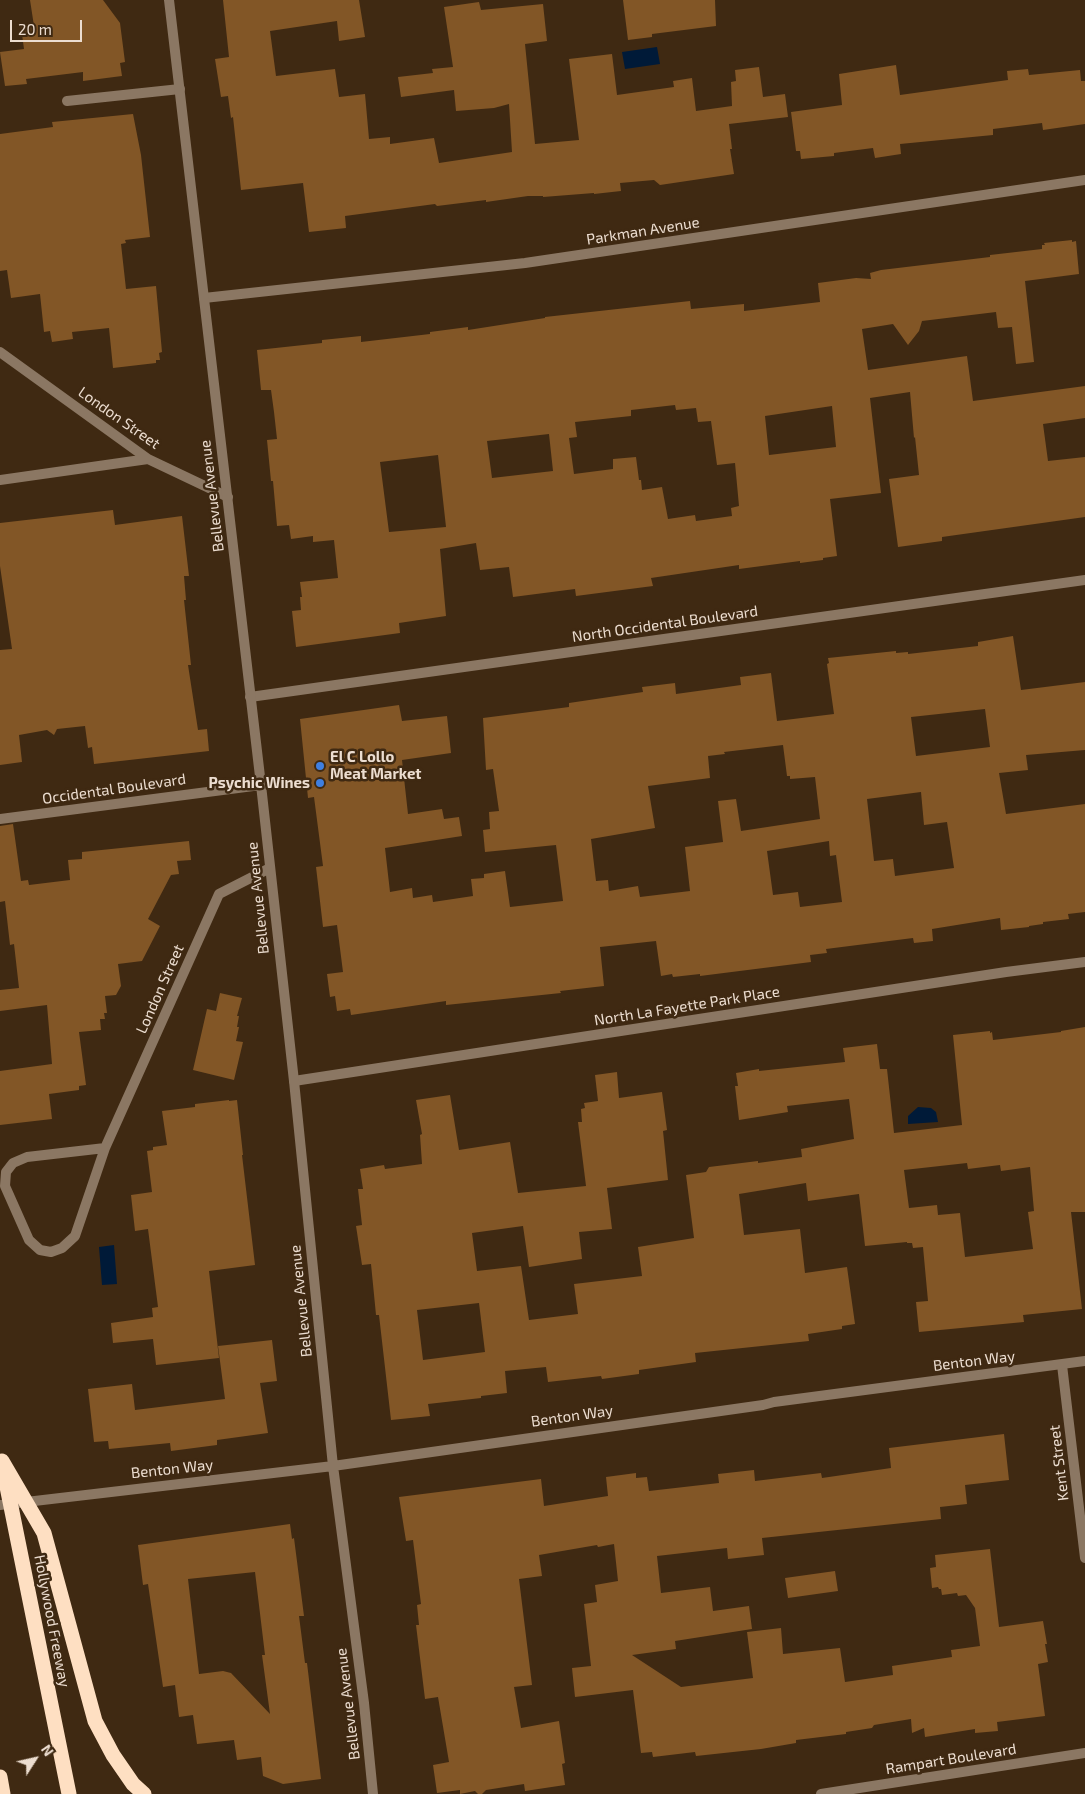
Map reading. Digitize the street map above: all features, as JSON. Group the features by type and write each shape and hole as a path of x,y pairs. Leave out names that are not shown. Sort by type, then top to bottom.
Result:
{"highway":[{"name":"Hollywood Freeway","path":"1,1458 69,1794"},
{"path":"1,1458 44,1533 95,1721 113,1755 133,1784 144,1794"},
{"path":"0,1777 4,1794"}],"street":[{"name":"Bellevue Avenue","path":"169,0 261,785 294,1081 333,1466 364,1703 373,1794"},
{"path":"67,101 180,90"},
{"name":"Parkman Avenue","path":"204,298 525,264 1085,180"},
{"name":"London Street","path":"0,352 148,458 228,497"},
{"path":"0,480 148,458"},
{"name":"North Occidental Boulevard","path":"250,697 1085,580"},
{"name":"Occidental Boulevard","path":"0,819 261,785"},
{"name":"London Street","path":"105,1148 27,1157 13,1163 6,1172 5,1186 29,1240 40,1250 52,1252 62,1248 75,1236 105,1148 219,894 270,868"},
{"name":"North La Fayette Park Place","path":"294,1081 1006,972 1085,962"},
{"name":"Benton Way","path":"0,1505 333,1466 774,1402 1085,1362"},
{"name":"Kent Street","path":"1062,1365 1085,1558"},
{"name":"Rampart Boulevard","path":"821,1794 1085,1753"}],"water":[{"path":"657,47 660,64 625,69 622,52"},
{"path":"918,1107 931,1108 936,1112 938,1122 908,1124 908,1116"},
{"path":"114,1245 117,1284 102,1285 99,1247"}],"building":[{"path":"30,0 103,0 120,23 125,62 120,63 122,76 83,81 83,72 26,79 27,84 5,86 0,52 24,49 21,27 34,26"},
{"path":"223,0 359,0 365,37 339,41 337,21 270,31 276,76 335,69 339,97 365,94 369,139 390,137 390,144 434,138 439,163 512,152 509,104 494,108 456,111 454,90 401,97 398,77 433,73 432,69 453,67 444,7 479,2 481,10 543,4 547,41 525,44 535,144 579,140 569,59 612,54 617,95 674,87 673,81 692,78 696,111 732,106 731,82 736,81 735,70 759,67 763,97 785,94 788,117 729,124 734,174 660,185 654,180 620,183 621,191 594,194 528,196 486,202 486,200 437,206 435,204 345,216 346,228 309,232 303,183 241,190 233,117 231,118 228,96 221,97 215,59 229,57"},
{"path":"623,0 715,0 716,26 652,34 652,37 628,40"},
{"path":"896,65 900,95 1008,80 1007,71 1028,69 1029,75 1080,70 1081,81 1085,81 1085,124 1043,130 1042,123 993,129 993,135 900,144 901,154 875,158 873,148 834,153 834,156 801,159 800,151 796,151 791,112 842,105 839,74"},
{"path":"133,114 141,155 150,237 125,240 126,243 121,244 126,289 156,286 162,352 159,353 160,360 156,360 156,363 113,368 109,328 72,332 73,339 52,342 50,331 44,332 40,294 11,298 7,270 0,271 0,134 53,127 52,122"},
{"path":"1076,241 1079,274 1025,281 1034,362 1016,364 1012,327 998,328 996,312 922,321 919,331 908,345 893,324 862,329 868,370 967,356 973,401 1085,386 1085,418 1043,424 1048,461 1085,457 1085,517 942,537 942,541 898,547 889,479 919,475 910,392 870,398 881,493 830,499 837,556 800,563 800,561 739,569 739,565 651,578 653,586 576,596 575,589 513,597 509,567 480,570 476,543 440,549 446,616 399,623 400,633 296,647 292,611 301,610 300,582 338,578 334,540 313,542 313,536 291,539 289,525 277,526 267,440 277,439 274,412 271,390 261,390 257,350 322,343 322,340 361,336 361,342 430,334 430,332 468,327 468,330 545,317 690,301 691,309 744,304 744,311 820,302 818,283 856,278 871,279 870,273 881,270 1042,249 1042,245 1045,245 1044,243","holes":["675,405 676,410 696,408 698,422 711,421 717,465 735,463 739,506 731,508 732,516 696,521 695,515 668,519 662,487 642,490 636,457 613,459 613,469 574,474 569,438 577,437 575,422 631,416 631,410","832,406 836,447 769,455 765,416","549,434 553,471 492,478 487,441","438,455 446,527 389,532 380,462"]},
{"path":"113,510 115,525 182,516 189,576 184,576 186,600 184,600 191,665 188,665 198,730 207,729 209,751 94,764 92,747 88,748 85,726 57,729 54,735 47,730 19,735 22,762 0,765 0,650 12,649 0,566 0,523"},
{"path":"1013,636 1021,690 1085,682 1085,750 1026,755 1028,770 999,773 1006,814 1085,804 1085,912 1068,914 1069,919 1043,922 1043,924 1029,927 1001,930 1000,918 932,929 933,941 914,943 913,938 826,949 827,953 810,955 811,962 700,976 700,974 673,977 672,974 661,976 656,941 600,947 604,986 560,991 561,993 446,1005 446,1001 351,1015 350,1009 337,1011 335,996 330,997 327,974 343,972 337,925 323,927 316,867 323,866 314,797 308,798 300,719 399,705 402,721 447,716 451,753 402,760 408,814 442,809 444,819 459,817 462,836 385,848 390,892 412,888 413,898 432,895 433,902 473,896 471,879 484,878 484,874 505,871 510,907 563,901 556,845 485,852 483,830 490,829 489,812 499,811 493,769 486,770 483,718 569,707 569,703 643,692 642,687 675,683 676,694 741,685 740,677 771,673 777,721 834,714 827,664 829,663 828,658 896,651 896,653 908,652 908,654 978,646 978,642","holes":["985,709 990,747 916,756 911,717","783,745 787,776 790,776 790,779 815,777 820,819 741,831 736,799 718,801 723,842 685,847 690,891 640,897 638,886 609,891 608,880 596,881 591,839 655,828 648,786 710,778 708,756 725,754 724,752","921,792 924,825 947,822 954,868 895,876 893,859 874,861 867,799","829,841 830,856 836,855 842,902 800,907 798,892 773,895 767,851"]},
{"path":"13,824 21,881 28,880 29,885 70,880 68,860 82,859 82,852 189,841 191,860 177,861 179,874 171,875 148,919 160,926 142,961 118,964 121,986 116,995 105,996 107,1013 104,1013 105,1019 100,1019 101,1030 79,1032 86,1085 79,1086 79,1090 49,1094 52,1119 0,1125 0,1071 52,1064 47,1005 0,1011 0,990 19,988 14,944 10,945 5,901 0,902 0,826"},
{"path":"220,993 242,998 237,1016 239,1016 237,1027 239,1027 236,1041 243,1042 234,1080 193,1070 207,1009 216,1011"},
{"path":"1085,1027 1085,1212 1071,1212 1082,1309 1023,1315 1024,1322 919,1332 916,1302 928,1301 923,1247 913,1248 912,1243 907,1242 865,1246 859,1194 808,1201 806,1183 739,1194 744,1235 800,1229 805,1273 847,1267 855,1324 842,1326 842,1329 808,1334 809,1341 695,1353 696,1362 639,1370 639,1374 602,1379 601,1376 548,1382 546,1367 505,1371 507,1393 428,1404 430,1416 391,1420 379,1315 376,1315 371,1264 362,1265 356,1226 362,1225 358,1189 363,1189 360,1169 384,1165 385,1169 422,1164 420,1135 422,1134 416,1100 450,1095 459,1150 510,1142 518,1193 586,1186 578,1122 582,1122 581,1109 585,1108 584,1103 598,1101 595,1075 617,1072 619,1098 662,1092 667,1130 663,1131 668,1180 607,1188 612,1229 579,1232 582,1259 529,1267 523,1226 472,1233 477,1271 521,1266 529,1320 578,1314 574,1284 642,1276 638,1247 694,1238 686,1175 706,1172 709,1167 802,1157 801,1149 854,1139 849,1099 787,1106 788,1112 739,1120 735,1086 738,1086 736,1073 759,1069 759,1071 845,1062 843,1048 877,1044 880,1069 887,1069 894,1133 962,1125 953,1035 990,1031 990,1033 992,1032 993,1040","holes":["967,1163 968,1169 1000,1165 1001,1171 1030,1167 1034,1211 1028,1212 1033,1249 965,1257 960,1213 938,1215 937,1205 909,1208 904,1170","479,1303 485,1352 423,1360 417,1310"]},
{"path":"237,1100 255,1265 209,1271 219,1358 156,1365 153,1339 113,1343 111,1323 153,1317 152,1308 158,1307 148,1229 135,1231 131,1195 152,1192 147,1151 153,1150 153,1147 167,1145 162,1111 195,1107 195,1104"},
{"path":"272,1340 277,1381 260,1383 268,1433 217,1440 217,1445 171,1451 170,1443 109,1449 108,1441 94,1442 88,1389 132,1384 135,1410 225,1399 218,1346"},
{"path":"1004,1434 1009,1480 965,1485 967,1504 940,1507 941,1519 762,1538 764,1555 728,1559 727,1548 657,1556 661,1593 710,1587 713,1611 749,1606 752,1629 675,1641 676,1649 632,1655 681,1687 753,1678 747,1632 781,1628 783,1654 840,1648 845,1682 893,1675 892,1666 952,1657 951,1650 980,1646 975,1608 966,1595 958,1596 957,1593 942,1595 941,1589 938,1587 932,1588 930,1568 936,1567 935,1555 990,1549 999,1627 1043,1621 1048,1662 1038,1664 1045,1716 997,1722 998,1731 975,1733 975,1729 925,1737 924,1728 912,1733 911,1719 874,1725 872,1728 846,1732 846,1734 796,1740 796,1743 761,1749 696,1756 695,1752 653,1757 652,1752 641,1753 633,1690 575,1697 572,1668 591,1666 584,1604 597,1602 595,1585 618,1581 614,1544 598,1547 597,1545 539,1555 542,1576 519,1579 532,1685 514,1687 521,1728 559,1721 565,1763 562,1764 565,1785 525,1791 524,1784 486,1790 482,1794 478,1794 475,1791 460,1794 460,1790 437,1793 433,1765 449,1762 438,1697 425,1699 416,1625 419,1625 417,1605 421,1604 413,1540 406,1541 399,1497 541,1479 544,1506 608,1496 606,1477 636,1473 636,1478 647,1477 649,1491 719,1483 718,1474 754,1470 755,1481 821,1473 822,1478 891,1468 889,1448"},
{"path":"290,1524 292,1539 294,1538 304,1616 299,1616 305,1663 307,1663 321,1779 283,1784 263,1776 261,1757 237,1760 234,1740 197,1744 193,1715 179,1717 175,1685 163,1687 148,1584 143,1585 138,1545","holes":["255,1572 265,1655 262,1655 270,1714 231,1673 223,1671 199,1674 188,1579"]},
{"path":"835,1571 838,1591 788,1598 785,1578"}],"place":[{"name":"El C Lollo Meat Market","path":"320,766"},
{"name":"Psychic Wines","path":"320,783"}]}
